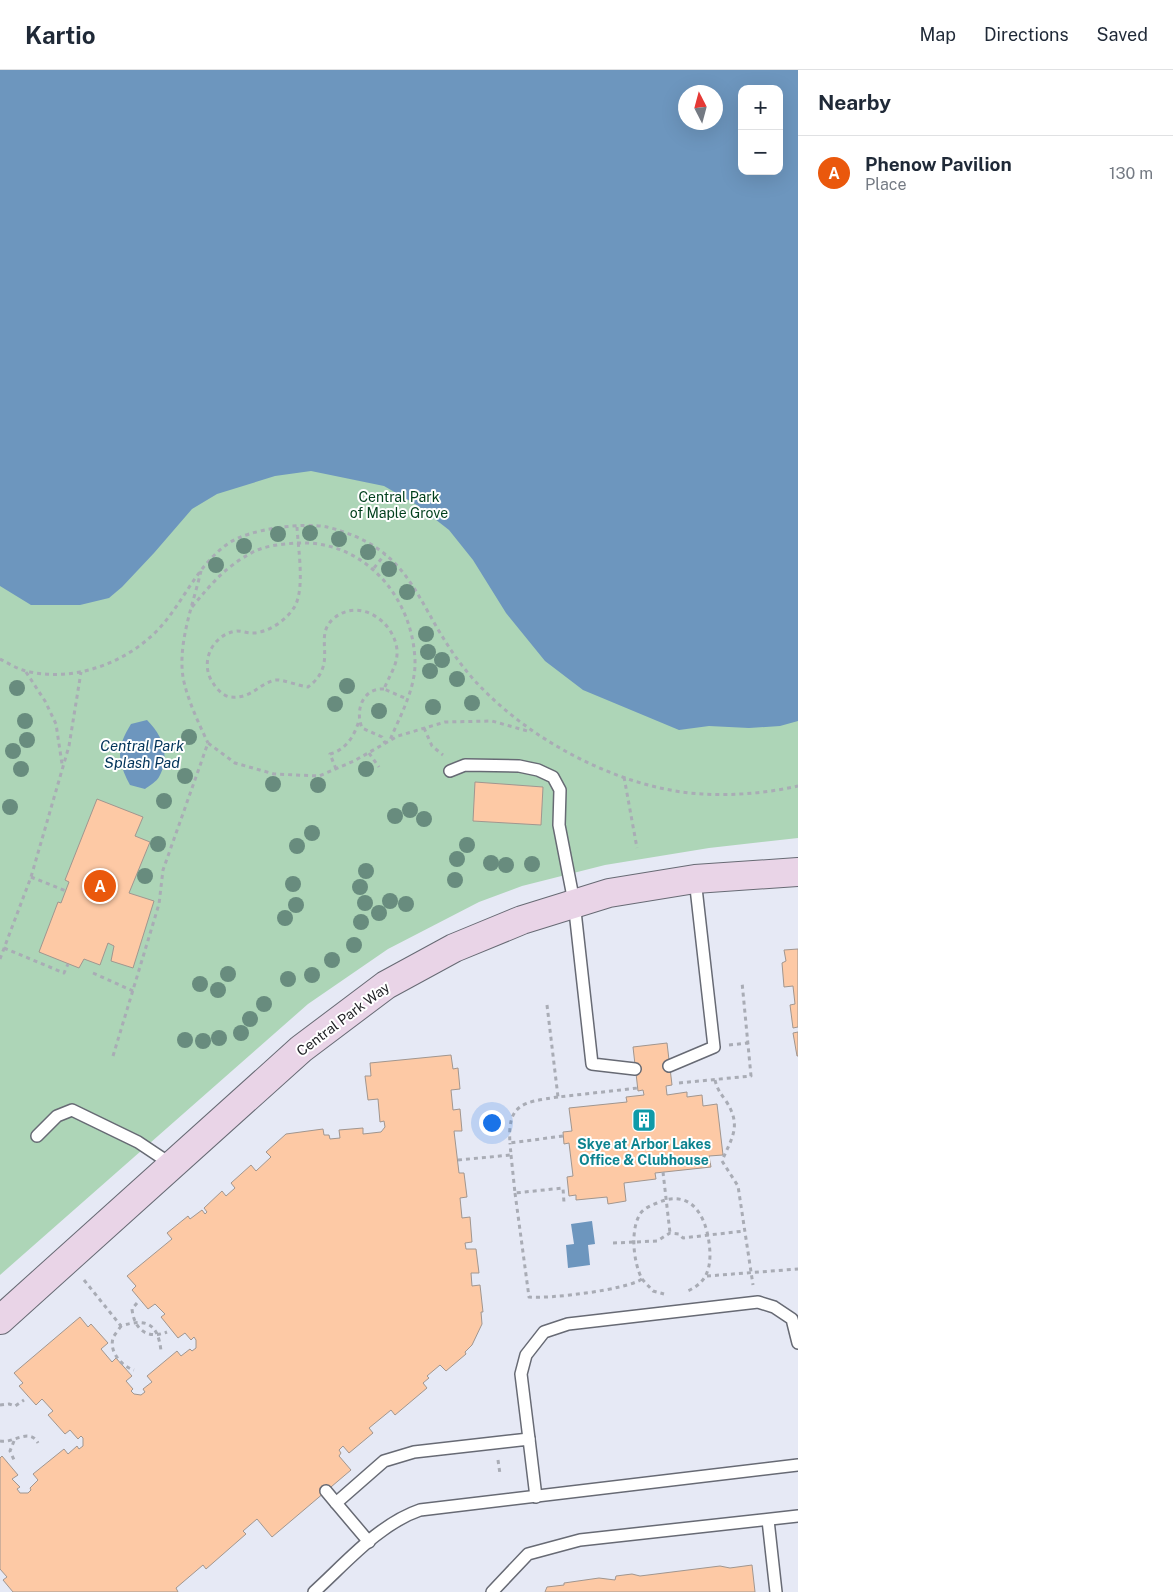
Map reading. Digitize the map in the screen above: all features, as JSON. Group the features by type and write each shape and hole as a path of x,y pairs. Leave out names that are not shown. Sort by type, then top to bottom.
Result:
{"street":[{"name":"Central Park Way","path":"0,1320 171,1164 301,1050 386,985 454,948 522,920 574,902 609,893 695,879 798,872"}],"lane":[{"path":"452,770 465,765 479,764 519,766 538,770 553,777 560,790 560,825 574,902 592,1064 635,1069"},
{"path":"669,1066 714,1047 695,879"},
{"path":"37,1136 57,1116 72,1110 138,1142 171,1164"},
{"path":"536,1497 521,1374 526,1356 544,1332 568,1324 755,1302 774,1307 792,1319 798,1342"},
{"path":"336,1503 384,1461 414,1452 528,1440"},
{"path":"314,1592 369,1542 404,1516 420,1510 798,1465"},
{"path":"326,1491 369,1542"},
{"path":"492,1592 528,1554 572,1542 798,1516"},
{"path":"768,1520 776,1592"}],"path":[{"path":"0,659 25,671 53,674 82,672 118,660 146,640 167,619 202,566 230,542 271,527 326,527 369,543 396,562 416,589 456,657 484,691 533,732 598,767 624,777 701,794 772,792 798,786"},
{"path":"297,527 300,591 295,605 284,621 269,628 253,633 236,631 221,637 212,646 208,657 207,668 209,678 228,697 248,696 275,680 308,687 318,679 325,668 325,630 332,620 343,612 359,611 371,613 382,620 393,635 397,651 396,661 384,689"},
{"path":"192,607 222,571 255,551 282,544 314,542 351,554 374,568 404,608 412,632 415,663 407,699 390,740"},
{"path":"374,568 385,554"},
{"path":"202,566 183,654 184,680 197,719 208,743 234,763 274,774 319,776 369,753 390,740 444,722 492,721 533,732"},
{"path":"25,671 45,700 56,724 62,765"},
{"path":"0,959 31,877 69,746 82,672"},
{"path":"385,743 382,737 362,728 358,708 370,692 384,689 407,699"},
{"path":"336,769 330,754 347,744 357,728 359,719"},
{"path":"424,728 432,746 447,758 452,770"},
{"path":"113,1056 159,904 163,870 208,743"},
{"path":"369,753 379,767"},
{"path":"624,777 636,848"},
{"path":"31,877 66,891"},
{"path":"4,948 64,973 68,964"},
{"path":"93,973 133,991"},
{"path":"547,1005 558,1097"},
{"path":"715,1080 717,1087 735,1117 733,1136 722,1161 738,1186 755,1302"},
{"path":"638,1088 532,1100 515,1111 509,1124 515,1193 529,1297 619,1288 635,1284 642,1279"},
{"path":"510,1143 563,1136"},
{"path":"458,1160 511,1155"},
{"path":"663,1172 670,1233"},
{"path":"515,1193 563,1188 564,1203"},
{"path":"671,1294 653,1291 642,1279 639,1273 635,1243 639,1216 648,1207 666,1201 686,1202 694,1206 702,1216 708,1234 710,1266 707,1276 700,1284 680,1294"},
{"path":"613,1243 657,1241 670,1233 679,1234 683,1238 744,1231"},
{"path":"707,1276 751,1275 798,1269"},
{"path":"84,1280 121,1326"},
{"path":"137,1303 132,1309 134,1322 146,1334 157,1336 167,1332"},
{"path":"134,1370 127,1368 118,1358 112,1346 113,1337 121,1326 134,1322 148,1324 157,1336 161,1351"},
{"path":"0,1405 8,1404 15,1406 24,1400"},
{"path":"0,1441 28,1436 38,1443"},
{"path":"14,1440 10,1451 15,1462"}],"green space":[{"name":"Central Park of Maple Grove","path":"0,70 798,70 798,838 709,848 605,865 522,886 479,902 388,949 308,1004 0,1275"}],"water":[{"path":"0,70 798,70 798,721 780,726 749,728 709,726 679,730 583,690 545,661 506,613 473,560 449,530 417,505 384,486 311,471 275,476 217,494 192,509 154,553 109,598 80,605 31,605 0,586"},
{"name":"Central Park Splash Pad","path":"147,720 161,739 164,761 163,769 158,779 145,789 130,785 123,769 120,754 123,740 131,724"},
{"path":"592,1221 595,1244 588,1245 590,1265 568,1268 566,1245 574,1244 571,1224"}],"building":[{"path":"475,782 543,787 541,825 473,821"},
{"path":"97,799 143,817 135,836 150,842 129,893 154,901 133,968 111,961 114,946 108,943 100,965 84,959 79,968 39,952 58,902 61,903 69,882 65,880"},
{"path":"798,949 798,1027 793,1028 790,1005 795,1004 793,986 784,987 782,963 786,961 784,950"},
{"path":"798,1032 798,1056 797,1056 793,1033"},
{"name":"Skye at Arbor Lakes Office & Clubhouse","path":"667,1043 672,1085 666,1086 667,1095 687,1092 687,1097 702,1095 703,1106 717,1104 723,1155 709,1156 711,1167 655,1173 656,1179 624,1183 626,1201 608,1204 607,1197 576,1200 576,1195 569,1196 567,1177 573,1176 569,1143 564,1144 563,1132 572,1131 569,1108 627,1102 626,1097 644,1095 643,1090 638,1091 633,1047"},
{"path":"451,1055 453,1069 458,1068 460,1089 451,1090 453,1110 460,1109 462,1131 454,1131 459,1173 464,1173 467,1197 460,1198 462,1218 470,1217 472,1242 465,1243 466,1249 476,1249 479,1273 471,1273 472,1286 480,1285 483,1312 481,1312 482,1324 472,1345 465,1352 466,1354 446,1371 440,1365 427,1376 429,1378 423,1383 427,1388 395,1415 391,1410 369,1428 373,1433 349,1453 343,1446 339,1450 341,1453 339,1456 351,1470 272,1537 257,1519 243,1531 246,1534 206,1569 203,1565 176,1588 178,1592 13,1592 3,1580 7,1577 0,1569 0,1458 2,1456 18,1475 12,1479 20,1487 17,1489 20,1493 28,1493 38,1480 33,1474 64,1449 68,1454 77,1446 79,1449 83,1446 83,1438 81,1436 78,1439 70,1430 65,1434 48,1415 53,1411 42,1399 36,1405 19,1386 23,1383 14,1373 80,1317 88,1327 91,1324 108,1343 101,1349 112,1362 116,1358 132,1376 126,1381 133,1389 131,1391 134,1394 141,1395 145,1392 143,1389 152,1382 147,1376 177,1351 181,1356 190,1349 192,1351 196,1348 196,1340 194,1337 191,1340 185,1333 178,1338 161,1317 165,1314 155,1304 148,1309 132,1290 136,1286 127,1276 172,1239 167,1233 188,1216 190,1219 202,1210 205,1214 207,1212 204,1208 222,1191 226,1196 235,1188 231,1183 251,1165 256,1171 271,1157 266,1152 286,1134 323,1129 324,1135 329,1135 330,1139 340,1138 339,1130 363,1128 363,1134 381,1132 385,1127 384,1121 380,1122 378,1099 368,1100 365,1076 371,1076 370,1063"},
{"path":"752,1565 755,1592 545,1592 547,1587 599,1578 615,1580 616,1576 632,1574 640,1576 720,1566 730,1568"}],"place":[{"name":"Phenow Pavilion","path":"100,886"},
{"name":"Skye at Arbor Lakes Office & Clubhouse","path":"644,1120"}]}
